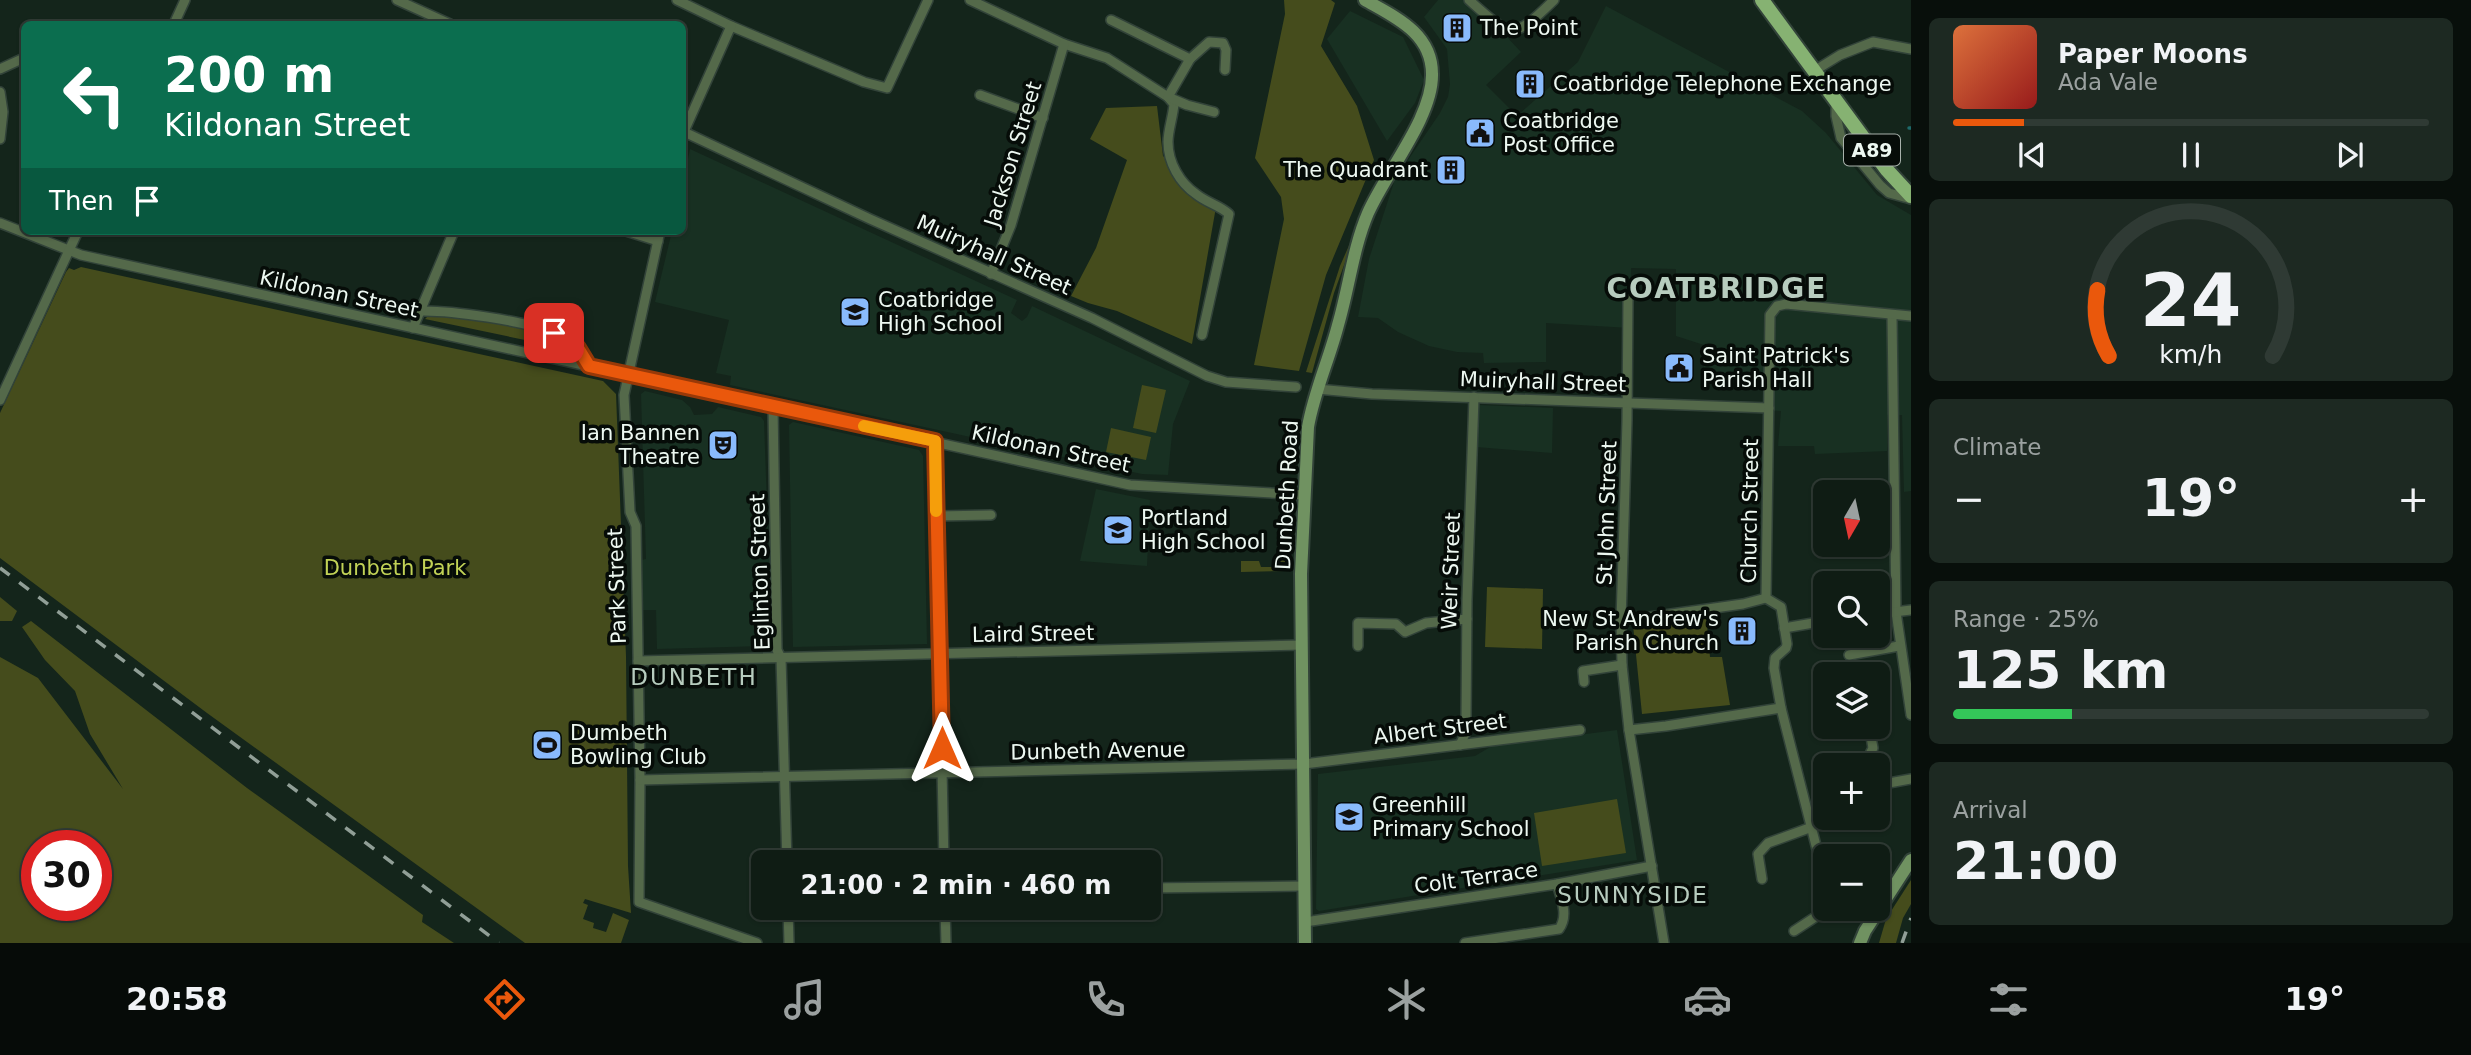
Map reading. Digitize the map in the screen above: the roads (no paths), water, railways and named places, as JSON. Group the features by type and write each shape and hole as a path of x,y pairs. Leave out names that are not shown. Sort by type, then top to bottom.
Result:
{"main road":[{"name":"Dunbeth Road","path":"1305,943 1301,574 1308,427 1317,389 1337,331 1363,226 1379,191 1428,103 1433,73 1430,59 1413,30 1405,22 1365,0"},
{"name":"A89","path":"1762,0 1836,102 1911,197"},
{"path":"1860,943 1911,860"}],"street":[{"path":"175,21 185,0"},
{"path":"397,0 443,21"},
{"path":"677,0 861,81 887,88 928,0"},
{"path":"970,0 1064,44 1107,58 1168,97 1214,112"},
{"path":"1469,0 1500,27 1512,30 1528,25 1554,0"},
{"path":"1111,20 1190,60"},
{"path":"686,126 731,26"},
{"path":"1168,97 1190,60 1209,42 1223,43 1226,50 1225,71"},
{"path":"1814,71 1840,55 1873,42 1911,49"},
{"name":"Jackson Street","path":"991,274 1010,225 1064,44"},
{"path":"0,69 21,59"},
{"path":"0,92 3,112 0,139"},
{"path":"980,94 1043,118"},
{"path":"1168,97 1174,104 1168,141 1171,161 1180,179 1194,193 1220,206 1229,214 1202,335"},
{"name":"Muiryhall Street","path":"686,134 1092,318 1207,376 1226,383 1296,387"},
{"name":"Kildonan Street","path":"0,223 21,232"},
{"name":"Kildonan Street","path":"29,235 81,255 1130,485 1305,495"},
{"path":"0,400 76,235"},
{"path":"413,328 452,235"},
{"name":"Park Street","path":"659,236 624,404 630,512 636,526 639,902 757,943"},
{"name":"St John Street","path":"1628,298 1622,665 1629,730 1664,943"},
{"name":"Church Street","path":"1784,628 1780,607 1766,598 1770,315 1777,306 1786,304 1892,316"},
{"name":"Kildonan Street","path":"419,311 486,318 554,333 578,348 589,366"},
{"path":"1911,316 1892,316 1896,612 1911,715"},
{"name":"Muiryhall Street","path":"1317,389 1372,394 1769,408"},
{"name":"Weir Street","path":"1460,744 1465,734 1466,721 1474,397"},
{"name":"Eglinton Street","path":"773,407 786,850"},
{"path":"935,441 944,850"},
{"path":"937,516 992,514"},
{"path":"1621,621 1743,604 1766,598"},
{"path":"1890,613 1911,610"},
{"path":"1358,646 1358,623 1396,624 1405,632 1426,623 1467,619"},
{"path":"1813,623 1784,628 1786,648 1775,658 1774,663 1782,708 1816,844"},
{"name":"Laird Street","path":"638,662 1302,645"},
{"path":"1849,654 1899,646"},
{"path":"1584,682 1583,671 1622,665"},
{"path":"1629,730 1782,708"},
{"name":"Albert Street","path":"1304,764 1580,730"},
{"name":"Dunbeth Avenue","path":"640,780 1304,764"},
{"path":"1890,783 1911,779"},
{"path":"1762,879 1758,854 1768,843 1812,827"},
{"name":"Colt Terrace","path":"1306,922 1557,884 1652,866"},
{"path":"1465,943 1559,929 1564,921 1564,914 1557,884"},
{"path":"1161,888 1304,886"},
{"path":"1794,931 1813,919"},
{"path":"788,920 789,943"},
{"path":"945,920 946,943"}],"railway":[{"path":"0,568 499,943"},
{"path":"1902,943 1911,918"}],"place":[{"name":"The Point","path":"1457,28"},
{"name":"Coatbridge Telephone Exchange","path":"1530,84"},
{"name":"Coatbridge Post Office","path":"1480,133"},
{"name":"The Quadrant","path":"1451,170"},
{"name":"Coatbridge High School","path":"855,312"},
{"name":"Saint Patrick's Parish Hall","path":"1679,368"},
{"name":"Ian Bannen Theatre","path":"723,445"},
{"name":"Portland High School","path":"1118,530"},
{"name":"New St Andrew's Parish Church","path":"1742,631"},
{"name":"Dumbeth Bowling Club","path":"547,745"},
{"name":"Greenhill Primary School","path":"1349,817"}],"district":[{"name":"COATBRIDGE","path":"1717,288"},
{"name":"DUNBETH","path":"694,677"},
{"name":"SUNNYSIDE","path":"1633,895"}],"park label":[{"name":"Dunbeth Park","path":"395,568"}]}
